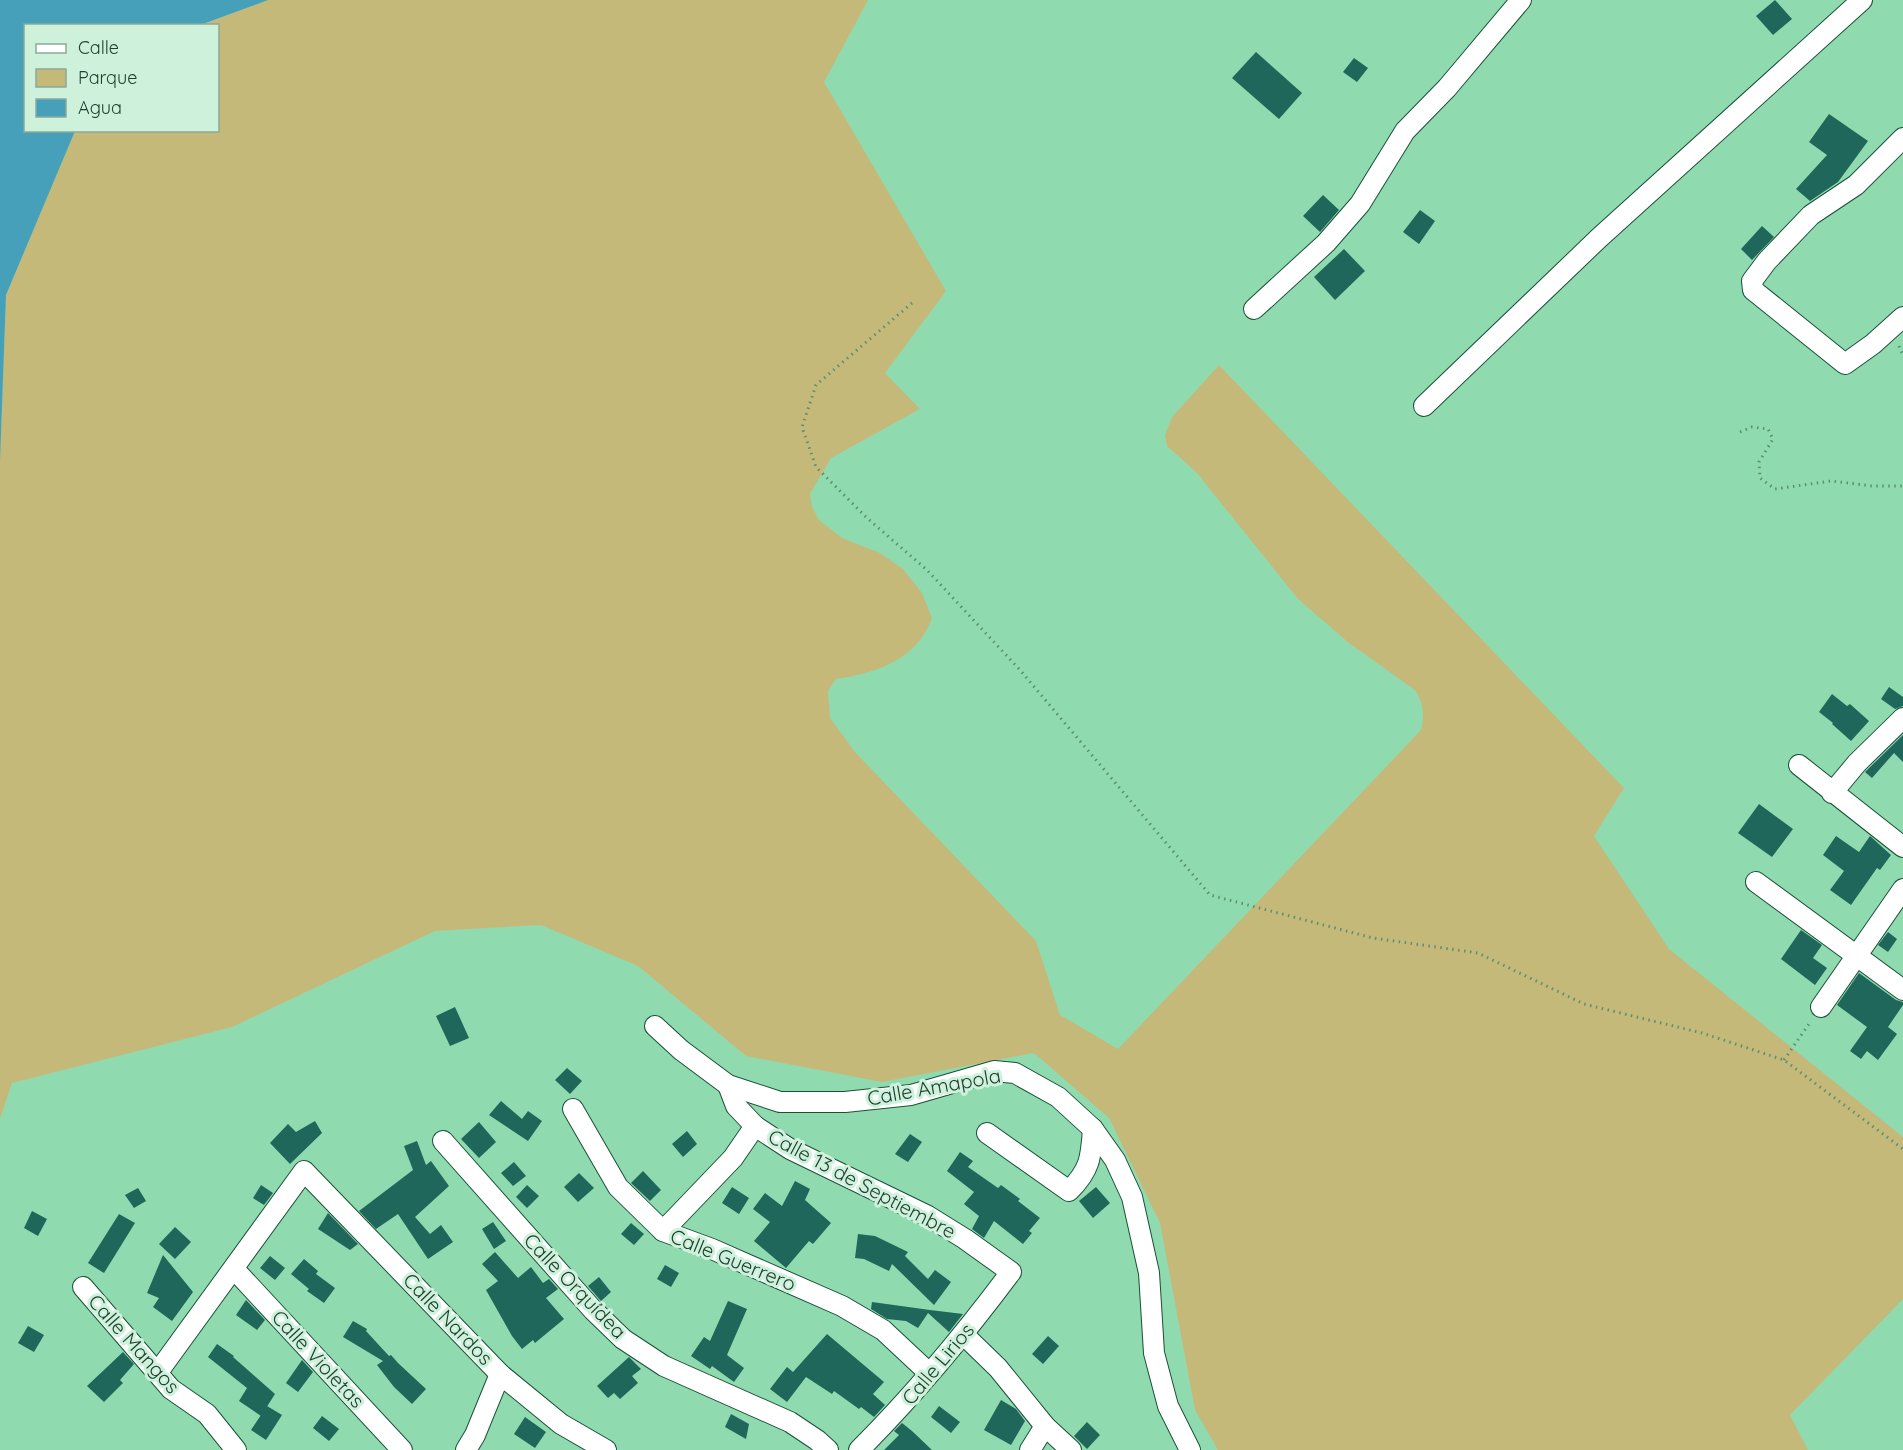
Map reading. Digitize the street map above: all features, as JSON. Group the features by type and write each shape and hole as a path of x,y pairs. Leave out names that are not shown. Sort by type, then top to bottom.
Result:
{"street":[{"path":"1254,309 1326,243 1360,204 1405,131 1447,88 1521,0"},
{"path":"1424,406 1599,238 1862,0"},
{"path":"1903,138 1856,185 1812,215 1767,261 1752,281 1753,290 1845,364 1873,344 1903,317"},
{"path":"1832,793 1857,763 1903,718"},
{"path":"1799,765 1903,847"},
{"path":"1756,882 1903,990"},
{"path":"1821,1007 1903,889"},
{"name":"Calle Amapola","path":"655,1026 681,1050 728,1085 780,1102 845,1102 911,1095 994,1071 1015,1073 1058,1097 1093,1129 1115,1160 1132,1197 1149,1273 1154,1353 1168,1406 1190,1450"},
{"name":"Calle 13 de Septiembre","path":"728,1085 736,1106 755,1126 790,1149 928,1216 1011,1272"},
{"name":"Calle Guerrero","path":"573,1109 618,1187 663,1231 712,1249 842,1306 883,1330 929,1373"},
{"path":"663,1231 733,1158 755,1126"},
{"path":"987,1133 1069,1191 1082,1179 1090,1160 1093,1129"},
{"name":"Calle Orquídea","path":"442,1141 593,1310 623,1339 664,1366 790,1422 818,1447"},
{"name":"Calle Nardos","path":"234,1269 304,1172 500,1374 561,1424 606,1450"},
{"path":"158,1372 234,1269"},
{"name":"Calle Violetas","path":"234,1269 402,1450"},
{"name":"Calle Lirios","path":"859,1450 902,1407 964,1335 1011,1272"},
{"name":"Calle Mangos","path":"83,1287 171,1389 207,1414 236,1450"},
{"path":"964,1335 998,1368 1045,1426 1071,1450"},
{"path":"466,1450 475,1435 500,1374"},
{"path":"1029,1450 1045,1426"}],"path":[{"path":"912,303 816,385 802,427 816,467 867,518 927,570 1020,670 1210,894 1373,938 1478,953 1584,1004 1702,1033 1784,1060 1903,1149"},
{"path":"1740,432 1752,427 1768,429 1773,438 1759,462 1760,478 1775,489 1831,481 1872,486 1903,486"},
{"path":"1784,1060 1821,1007"}],"green space":[{"path":"268,0 868,0 824,82 946,291 885,373 920,409 831,458 810,494 812,507 819,520 842,538 880,553 903,569 922,593 932,618 925,632 906,654 866,673 836,679 828,691 830,718 855,752 1036,941 1060,1015 1118,1049 1421,730 1422,725 1421,704 1415,690 1349,643 1298,599 1197,473 1167,446 1165,436 1172,417 1219,365 1624,788 1594,836 1669,949 1903,1137 1903,1299 1790,1415 1808,1450 1218,1450 1195,1410 1160,1223 1109,1118 1034,1053 882,1082 746,1056 638,966 541,925 435,931 232,1027 12,1083 0,1119 0,461 6,295 75,132 219,132 219,24 203,24"}],"water":[{"path":"0,0 268,0 203,24 24,24 24,132 75,132 6,295 0,461"}],"building":[{"path":"1775,0 1792,19 1773,35 1756,16"},
{"path":"1256,52 1302,93 1279,119 1232,78"},
{"path":"1354,58 1368,68 1357,82 1343,72"},
{"path":"1829,114 1868,141 1838,182 1810,201 1796,189 1827,155 1809,142"},
{"path":"1323,195 1339,210 1320,232 1303,216"},
{"path":"1420,210 1435,221 1419,244 1403,232"},
{"path":"1762,226 1774,237 1752,260 1741,249"},
{"path":"1344,249 1365,271 1335,300 1314,277"},
{"path":"1889,687 1903,697 1903,706 1895,709 1881,699"},
{"path":"1832,694 1847,706 1850,704 1869,721 1851,741 1819,712"},
{"path":"1903,735 1903,762 1894,753 1872,778 1865,772"},
{"path":"1759,804 1793,829 1772,857 1738,833"},
{"path":"1836,836 1859,852 1870,836 1891,855 1880,870 1877,868 1851,905 1830,890 1844,871 1823,855"},
{"path":"1801,930 1822,945 1813,958 1827,968 1815,985 1781,959"},
{"path":"1888,932 1897,939 1888,952 1878,945"},
{"path":"1859,973 1896,1000 1903,1002 1888,1027 1897,1034 1878,1060 1867,1051 1861,1059 1850,1051 1867,1027 1837,1005"},
{"path":"455,1007 469,1038 450,1046 436,1016"},
{"path":"567,1068 582,1081 570,1094 555,1080"},
{"path":"501,1101 522,1119 528,1111 542,1121 528,1141 489,1115"},
{"path":"315,1121 322,1133 290,1164 270,1143 288,1124 296,1132"},
{"path":"479,1122 496,1142 479,1158 461,1139"},
{"path":"687,1131 697,1144 683,1157 672,1144"},
{"path":"910,1134 922,1142 908,1162 895,1154"},
{"path":"417,1141 426,1165 431,1161 449,1186 415,1217 430,1234 441,1225 453,1242 428,1259 398,1214 376,1229 359,1211 413,1170 404,1146"},
{"path":"960,1152 973,1161 968,1167 998,1188 1001,1185 1040,1218 1029,1231 1032,1233 1023,1244 994,1221 984,1238 972,1229 979,1216 964,1204 974,1192 947,1171"},
{"path":"514,1162 526,1176 513,1186 501,1173"},
{"path":"643,1171 661,1190 650,1201 631,1183"},
{"path":"579,1173 594,1188 578,1202 564,1187"},
{"path":"795,1181 810,1189 805,1200 831,1223 813,1244 809,1241 786,1268 754,1241 770,1222 753,1209 765,1193 782,1206"},
{"path":"261,1185 273,1193 264,1205 253,1198"},
{"path":"527,1185 539,1196 527,1208 516,1197"},
{"path":"732,1187 749,1198 739,1214 722,1203"},
{"path":"1096,1187 1110,1203 1093,1218 1079,1201"},
{"path":"138,1188 146,1201 134,1208 125,1195"},
{"path":"32,1211 47,1219 38,1236 24,1228"},
{"path":"328,1213 358,1244 350,1250 318,1229"},
{"path":"119,1214 135,1223 104,1273 88,1263"},
{"path":"493,1222 506,1241 494,1249 482,1229"},
{"path":"631,1223 644,1234 634,1245 621,1234"},
{"path":"175,1227 191,1242 175,1259 159,1244"},
{"path":"858,1234 875,1236 908,1252 905,1256 928,1279 935,1270 951,1282 934,1305 892,1264 889,1271 864,1259 855,1258"},
{"path":"495,1252 518,1278 531,1267 543,1283 549,1279 558,1289 546,1298 564,1319 535,1343 533,1340 522,1349 486,1290 498,1281 482,1264"},
{"path":"163,1255 193,1292 172,1321 153,1307 159,1298 147,1293"},
{"path":"270,1256 285,1268 275,1280 260,1268"},
{"path":"304,1259 318,1271 316,1274 335,1288 324,1303 307,1291 309,1289 291,1274"},
{"path":"665,1265 679,1273 671,1287 657,1279"},
{"path":"599,1277 611,1292 601,1301 588,1286"},
{"path":"246,1300 265,1320 257,1330 236,1315"},
{"path":"728,1301 747,1309 727,1355 744,1368 734,1382 712,1366 710,1369 691,1356 704,1337 710,1341"},
{"path":"872,1302 963,1314 949,1332 928,1313 918,1328 906,1321 887,1319 871,1309"},
{"path":"353,1321 367,1329 366,1331 389,1356 391,1355 426,1389 412,1404 394,1387 377,1365 383,1361 343,1337"},
{"path":"28,1326 44,1335 34,1352 18,1343"},
{"path":"827,1334 884,1382 873,1394 885,1405 874,1417 834,1391 832,1394 806,1377 787,1402 770,1389 787,1367 793,1372"},
{"path":"1048,1336 1059,1346 1043,1364 1032,1354"},
{"path":"217,1344 234,1356 275,1394 261,1416 239,1401 247,1388 208,1357"},
{"path":"123,1352 134,1364 120,1380 123,1383 104,1402 87,1386"},
{"path":"629,1357 641,1369 632,1376 638,1383 620,1399 614,1393 608,1398 597,1386"},
{"path":"302,1360 313,1372 298,1392 286,1383"},
{"path":"1001,1400 1016,1409 1025,1421 1011,1445 984,1430"},
{"path":"267,1406 282,1415 266,1440 251,1430"},
{"path":"939,1406 960,1422 951,1433 931,1417"},
{"path":"731,1414 749,1424 746,1439 725,1427"},
{"path":"322,1416 339,1429 329,1441 313,1428"},
{"path":"525,1417 546,1432 535,1448 514,1434"},
{"path":"1087,1422 1100,1435 1087,1449 1074,1436"},
{"path":"902,1423 932,1450 884,1450 899,1435 894,1431"}]}
